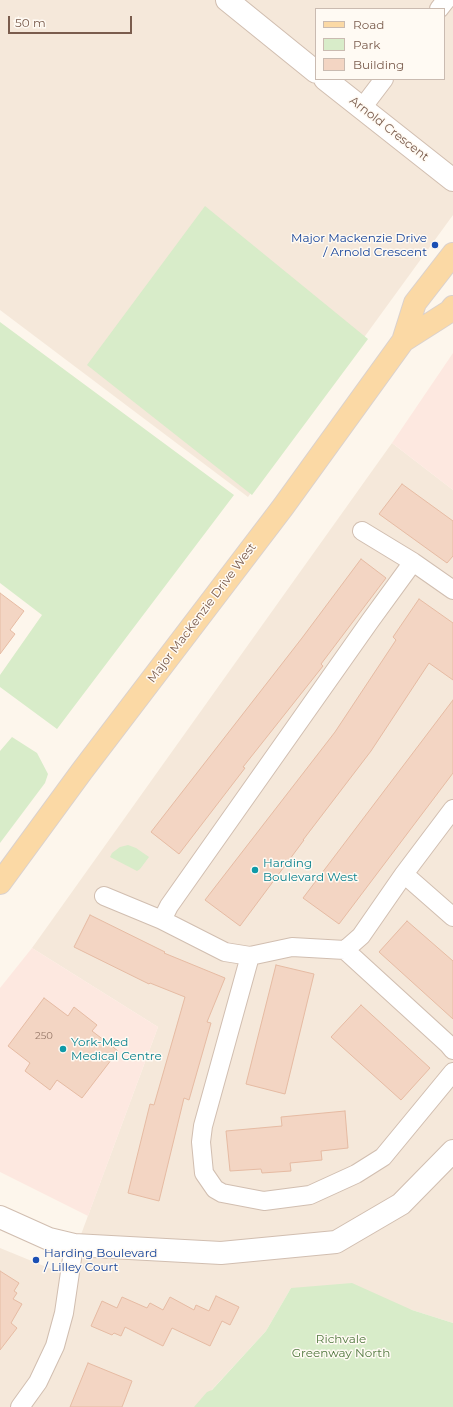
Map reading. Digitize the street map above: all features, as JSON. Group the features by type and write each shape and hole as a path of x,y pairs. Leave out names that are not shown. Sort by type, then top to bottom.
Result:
{"main road":[{"name":"Major MacKenzie Drive West","path":"0,883 282,507 403,341 415,303 453,254"},
{"name":"Major MacKenzie Drive West","path":"403,341 450,311 453,307"}],"street":[{"path":"227,0 315,71"},
{"path":"440,8 446,0"},
{"name":"Arnold Crescent","path":"326,80 453,180"},
{"path":"362,108 383,80"},
{"path":"362,531 413,562 453,590"},
{"path":"162,920 169,906 413,562"},
{"path":"345,950 361,936 404,874 453,809"},
{"path":"404,874 453,917"},
{"path":"104,896 162,920 226,952 250,956 292,947 345,950 453,1050"},
{"path":"250,956 203,1126 202,1142 204,1173 215,1189 222,1194 264,1201 310,1195 356,1174 383,1157 453,1072"},
{"path":"0,1217 49,1239 74,1245 221,1253 336,1242 402,1204 453,1151"},
{"path":"20,1407 38,1382 55,1346 64,1313 74,1245"}],"shaded area":[{"path":"0,0 453,0 453,215 248,497 0,310"},
{"path":"453,353 453,490 392,443"},
{"path":"392,443 453,490 453,1323 412,1310 291,1288 266,1331 196,1407 0,1407 0,1248 66,1275 158,1027 32,948"},
{"path":"32,948 158,1027 88,1216 0,1172 0,988"}],"green space":[{"path":"205,206 368,339 252,495 87,365"},
{"path":"0,322 234,495 57,729 0,687 0,675 42,615 0,583"},
{"path":"12,737 37,753 48,774 45,783 0,843 0,751"},
{"path":"128,845 136,848 149,857 137,871 110,857 112,853 120,847"},
{"name":"Richvale Greenway North","path":"352,1283 412,1310 453,1323 453,1407 194,1407 207,1392 212,1390 266,1331 291,1288"}],"building":[{"path":"402,484 453,521 453,556 447,563 379,514"},
{"path":"361,559 386,578 321,664 323,666 243,767 245,768 179,854 151,832 302,638"},
{"path":"0,593 24,611 10,630 15,634 0,654"},
{"path":"419,599 453,623 453,680 429,663 371,751 240,926 205,900 335,732 396,640 393,637"},
{"path":"453,700 453,773 339,924 303,898"},
{"path":"90,915 165,952 164,953 225,978 207,1022 211,1023 189,1100 184,1098 159,1201 128,1193 150,1104 154,1105 185,997 150,983 149,984 74,947"},
{"path":"407,921 453,961 453,1019 379,952"},
{"path":"276,965 314,974 285,1094 246,1084"},
{"name":"York-Med Medical Centre","path":"44,998 68,1016 74,1007 97,1025 92,1031 118,1051 82,1098 57,1080 50,1090 25,1071 30,1063 8,1046"},
{"path":"361,1005 430,1068 401,1100 331,1037"},
{"path":"345,1111 348,1148 321,1151 322,1160 290,1163 291,1171 262,1173 261,1169 230,1171 226,1131 282,1126 281,1117"},
{"path":"0,1271 19,1283 14,1291 17,1293 13,1299 22,1304 11,1323 17,1328 0,1350"},
{"path":"216,1296 239,1307 230,1325 222,1321 210,1346 172,1328 163,1346 125,1327 121,1336 114,1333 112,1335 91,1326 102,1301 117,1308 122,1297 147,1308 150,1303 163,1310 170,1297 194,1310 196,1305 209,1311"},
{"path":"88,1363 132,1381 122,1407 70,1407"}],"place":[{"name":"Major Mackenzie Drive / Arnold Crescent","path":"435,245"},
{"name":"Harding Boulevard West","path":"255,870"},
{"name":"York-Med Medical Centre","path":"63,1049"},
{"name":"Harding Boulevard / Lilley Court","path":"36,1260"}]}
